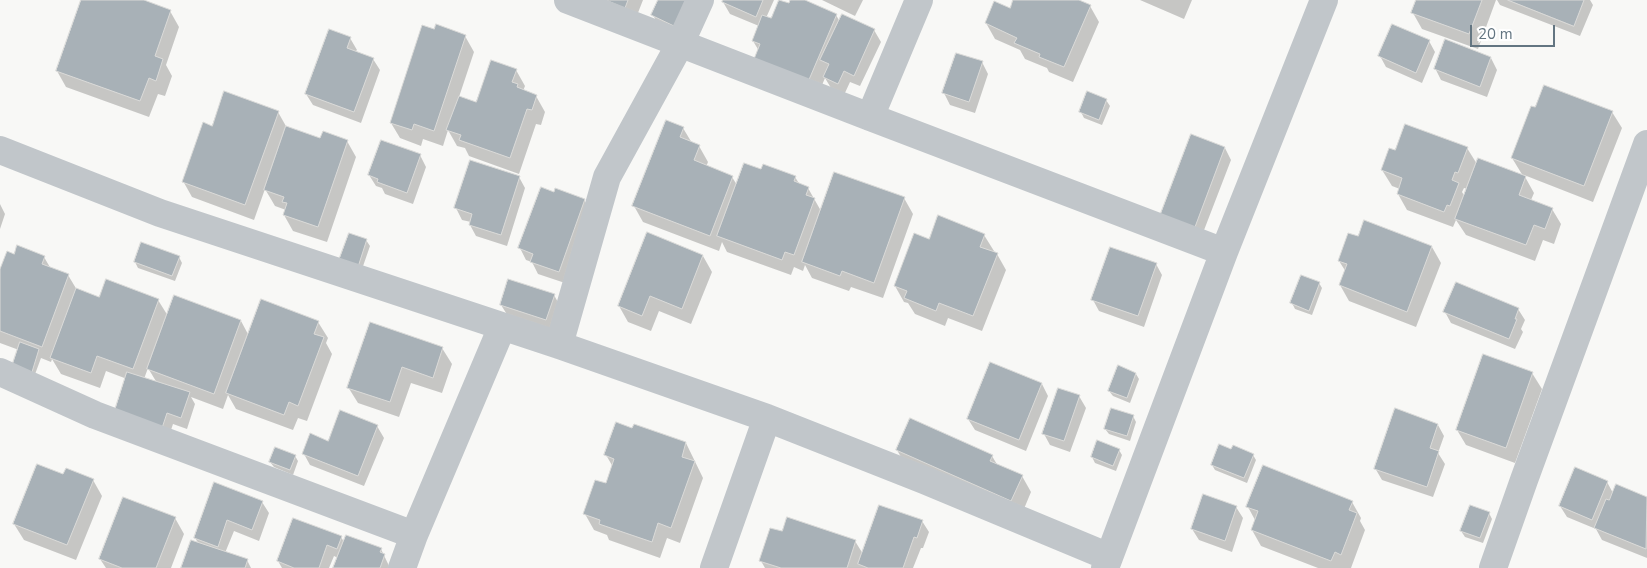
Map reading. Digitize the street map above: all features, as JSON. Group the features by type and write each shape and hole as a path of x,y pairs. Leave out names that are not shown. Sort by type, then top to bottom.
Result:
{"street":[{"path":"568,0 1224,252"},
{"path":"558,345 607,178 680,44 700,0"},
{"path":"870,117 919,0"},
{"path":"0,150 160,213 558,345 766,418 924,480 1107,562 1224,252 1324,0"},
{"path":"1493,568 1647,144"},
{"path":"402,568 414,535 502,327"},
{"path":"0,372 94,415 414,535"},
{"path":"714,568 766,418"}],"building":[{"path":"81,0 144,0 171,10 155,56 163,59 156,81 149,78 140,101 56,71"},
{"path":"606,0 628,0 625,8"},
{"path":"658,0 688,0 676,27 651,15"},
{"path":"723,0 763,0 756,17 722,2"},
{"path":"779,0 789,3 790,0 805,0 837,14 808,82 754,59 760,44 752,41 762,15 771,18"},
{"path":"1013,0 1079,0 1091,5 1064,67 1039,57 1040,54 1014,43 1017,38 985,23 994,1 1010,8"},
{"path":"1416,0 1482,0 1469,34 1411,13"},
{"path":"1508,0 1584,0 1574,26"},
{"path":"842,14 875,29 854,76 844,71 838,84 823,77 829,64 820,60"},
{"path":"436,24 466,35 434,131 414,124 412,130 390,123 422,25 434,29"},
{"path":"1392,24 1430,40 1416,73 1378,56"},
{"path":"329,29 351,37 347,48 374,58 354,112 305,94"},
{"path":"1445,39 1491,57 1480,87 1434,69"},
{"path":"956,53 983,61 969,102 942,93"},
{"path":"491,60 517,69 512,82 518,84 517,87 537,95 532,110 527,109 510,158 459,140 461,135 446,130 459,96 476,102"},
{"path":"1544,85 1613,111 1584,186 1511,158 1531,106 1535,107"},
{"path":"224,91 279,111 245,205 182,182 203,122 212,126"},
{"path":"1087,91 1107,99 1099,120 1079,112"},
{"path":"666,120 684,127 680,137 700,145 694,160 733,176 710,236 632,206"},
{"path":"1405,124 1468,147 1458,173 1455,172 1452,180 1459,183 1450,206 1447,205 1444,212 1397,194 1402,178 1381,170 1389,148 1395,150"},
{"path":"286,126 320,138 323,131 348,140 318,227 283,215 287,203 282,202 284,197 264,190"},
{"path":"1191,134 1225,147 1195,227 1158,221"},
{"path":"381,140 421,154 407,193 377,182 378,179 368,175"},
{"path":"1478,158 1526,176 1519,195 1553,208 1545,229 1534,225 1526,245 1455,219"},
{"path":"470,160 520,176 501,235 469,225 472,214 454,208"},
{"path":"744,163 761,169 763,164 796,176 794,181 809,187 806,195 815,198 794,255 785,252 782,260 717,236"},
{"path":"834,172 905,197 874,283 842,271 840,276 802,262"},
{"path":"541,187 554,192 555,188 585,199 559,272 530,262 533,254 518,248"},
{"path":"938,215 985,234 980,247 998,253 973,316 939,303 936,311 904,298 907,291 894,286 914,233 929,239"},
{"path":"1364,220 1432,246 1407,312 1339,285 1347,264 1338,261 1348,233 1358,236"},
{"path":"647,232 703,255 682,309 650,296 642,316 618,306"},
{"path":"349,233 367,239 358,267 339,260"},
{"path":"141,242 180,256 172,276 134,262"},
{"path":"17,245 45,256 42,264 69,274 42,347 0,331 0,269 7,251 14,254"},
{"path":"1110,247 1157,263 1138,316 1091,300"},
{"path":"1301,275 1320,282 1309,311 1290,303"},
{"path":"106,279 159,299 133,369 97,356 91,373 50,358 76,288 99,297"},
{"path":"508,279 555,294 546,320 500,305"},
{"path":"1456,282 1519,308 1509,339 1443,312"},
{"path":"174,295 241,320 214,394 147,369"},
{"path":"261,299 319,321 314,334 324,337 298,406 289,402 284,415 226,393"},
{"path":"370,322 443,347 433,378 402,367 390,402 347,388"},
{"path":"20,342 39,349 32,372 12,366"},
{"path":"1483,354 1533,372 1506,448 1456,430"},
{"path":"990,362 1042,383 1019,440 967,419"},
{"path":"1118,365 1136,373 1127,398 1108,391"},
{"path":"127,372 190,392 181,418 167,413 162,428 114,413"},
{"path":"1058,388 1080,395 1064,441 1042,434"},
{"path":"1111,408 1134,415 1127,436 1104,429"},
{"path":"1395,408 1438,424 1430,448 1439,451 1427,487 1374,469"},
{"path":"340,410 378,425 358,476 302,454 310,433 328,441"},
{"path":"910,418 993,455 990,461 1023,475 1011,501 896,450"},
{"path":"616,422 632,428 634,424 686,442 682,457 695,461 671,528 658,523 652,542 599,524 600,520 583,514 595,480 606,483 614,459 604,455"},
{"path":"1097,440 1120,449 1113,466 1091,457"},
{"path":"1219,444 1231,449 1233,445 1254,454 1244,478 1211,465"},
{"path":"275,447 296,455 290,470 269,462"},
{"path":"37,464 63,474 66,468 94,479 67,545 13,524"},
{"path":"1263,465 1353,501 1349,510 1357,513 1341,555 1335,552 1331,561 1251,530 1258,511 1246,507"},
{"path":"1575,467 1608,481 1592,520 1559,506"},
{"path":"214,482 263,501 252,530 227,520 218,547 194,538"},
{"path":"1616,484 1647,497 1646,549 1594,528 1606,499 1609,500"},
{"path":"1203,494 1237,506 1225,541 1191,529"},
{"path":"123,497 176,517 156,568 122,568 99,559"},
{"path":"879,505 923,520 917,538 914,537 903,568 868,568 858,564"},
{"path":"1470,505 1490,512 1480,538 1460,531"},
{"path":"787,517 856,540 847,568 781,568 759,561 770,528 782,531"},
{"path":"293,518 342,536 337,549 327,545 319,568 294,568 277,561"},
{"path":"346,535 382,548 380,552 385,554 380,568 333,568"},
{"path":"191,540 248,559 245,568 181,568"}]}
